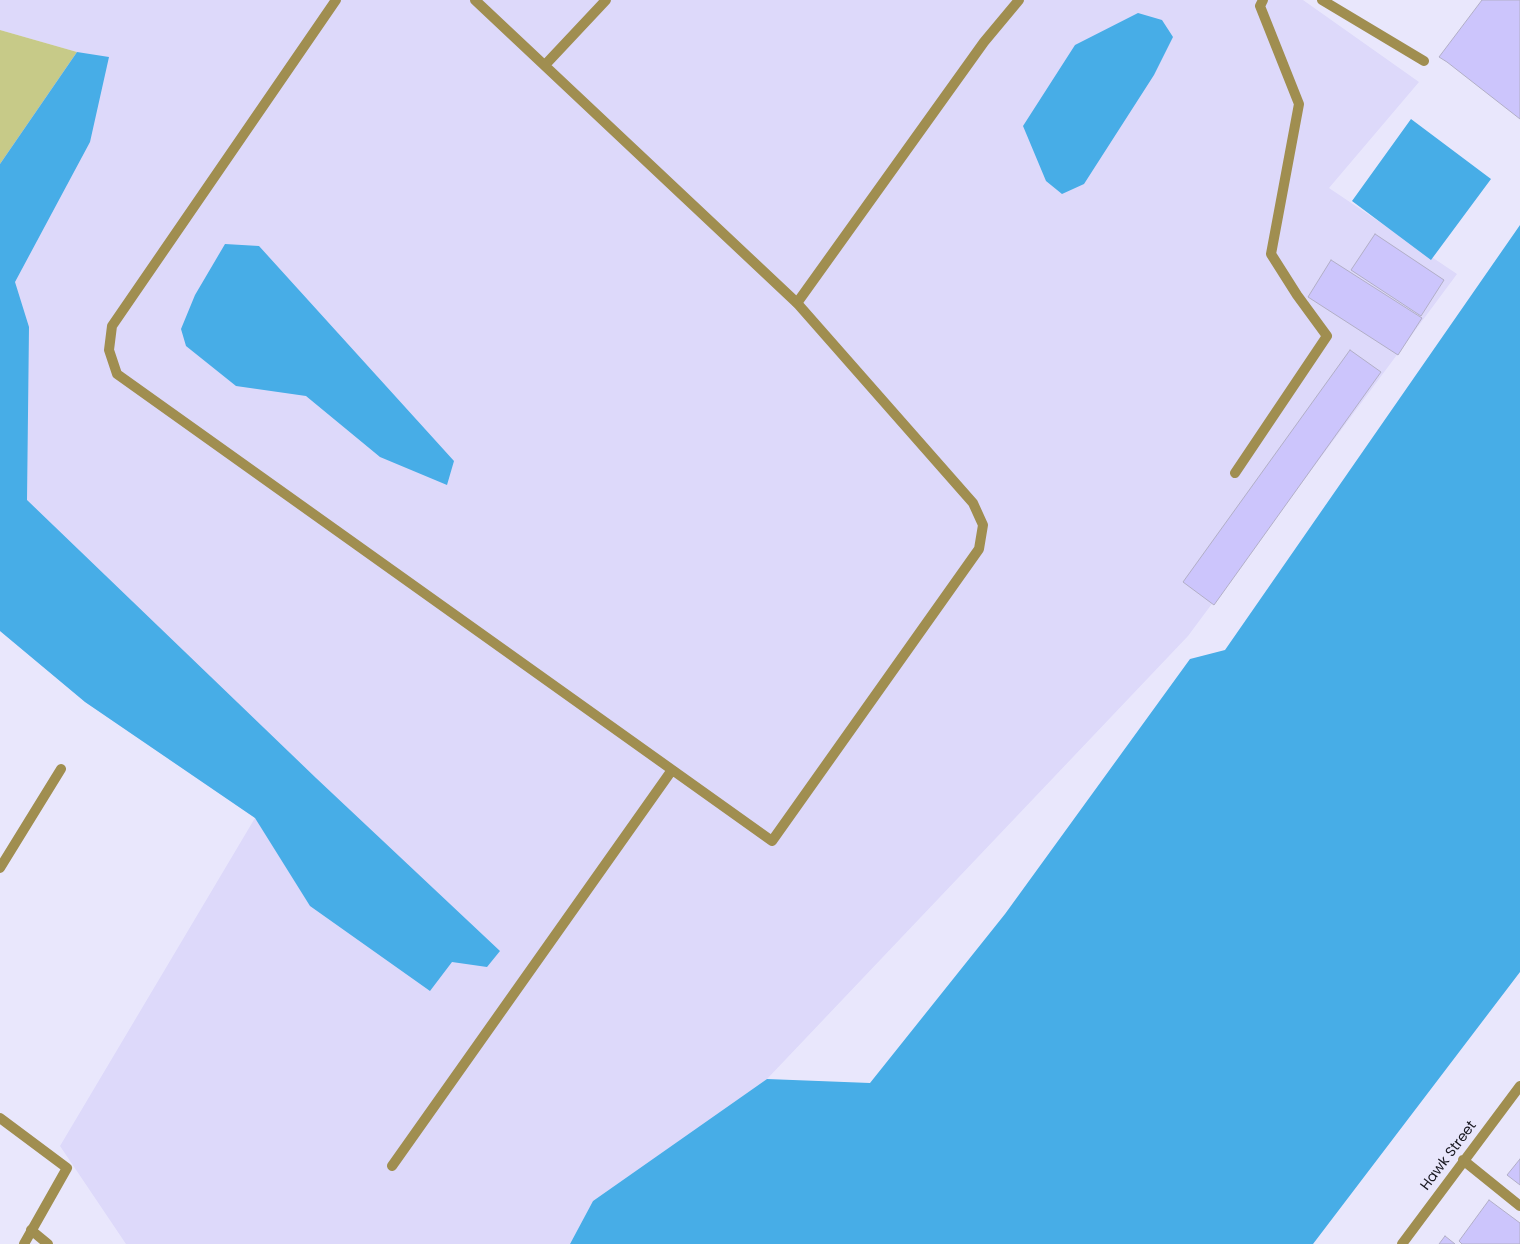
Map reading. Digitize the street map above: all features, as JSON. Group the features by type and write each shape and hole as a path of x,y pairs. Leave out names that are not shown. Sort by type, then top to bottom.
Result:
{"street":[{"path":"336,0 112,326 109,350 117,374 772,841 979,549 983,525 973,503 797,303 475,0"},
{"path":"544,65 606,0"},
{"path":"797,303 984,42 1019,0"},
{"path":"1235,473 1327,336 1297,295 1271,254 1299,104 1260,6 1263,0"},
{"path":"1322,0 1424,61"},
{"path":"0,868 61,769"},
{"path":"392,1166 672,770"},
{"name":"Hawk Street","path":"1402,1244 1463,1160 1520,1086"},
{"path":"0,1118 67,1168 24,1244"},
{"path":"1463,1160 1520,1206"},
{"path":"31,1230 48,1244"}],"shaded area":[{"path":"0,0 1303,0 1419,82 1329,188 1457,274 1188,636 767,1079 593,1201 570,1244 126,1244 60,1146 255,818 85,702 0,631 0,164 77,52 0,30"}],"green space":[{"path":"0,30 77,52 0,164"}],"water":[{"path":"1138,13 1162,20 1173,37 1154,75 1084,184 1062,194 1046,181 1023,126 1075,45"},
{"path":"77,52 109,57 90,142 15,282 29,327 27,500 316,778 500,951 487,967 452,962 430,991 310,906 255,818 85,702 0,631 0,164"},
{"path":"1411,119 1491,179 1431,260 1352,201"},
{"path":"1520,225 1520,972 1313,1244 570,1244 593,1201 767,1079 870,1083 1005,914 1190,659 1225,650"},
{"path":"225,244 259,246 454,461 447,485 380,457 306,396 236,386 186,346 181,329 195,295"}],"building":[{"path":"1482,0 1520,0 1520,119 1439,57"},
{"path":"1375,234 1444,280 1421,316 1351,270"},
{"path":"1331,260 1422,318 1398,355 1308,297"},
{"path":"1350,350 1381,372 1214,605 1183,582"},
{"path":"1520,1159 1520,1185 1507,1175"},
{"path":"1489,1200 1520,1223 1520,1244 1462,1244 1459,1241"},
{"path":"1445,1236 1455,1244 1439,1244"}]}
